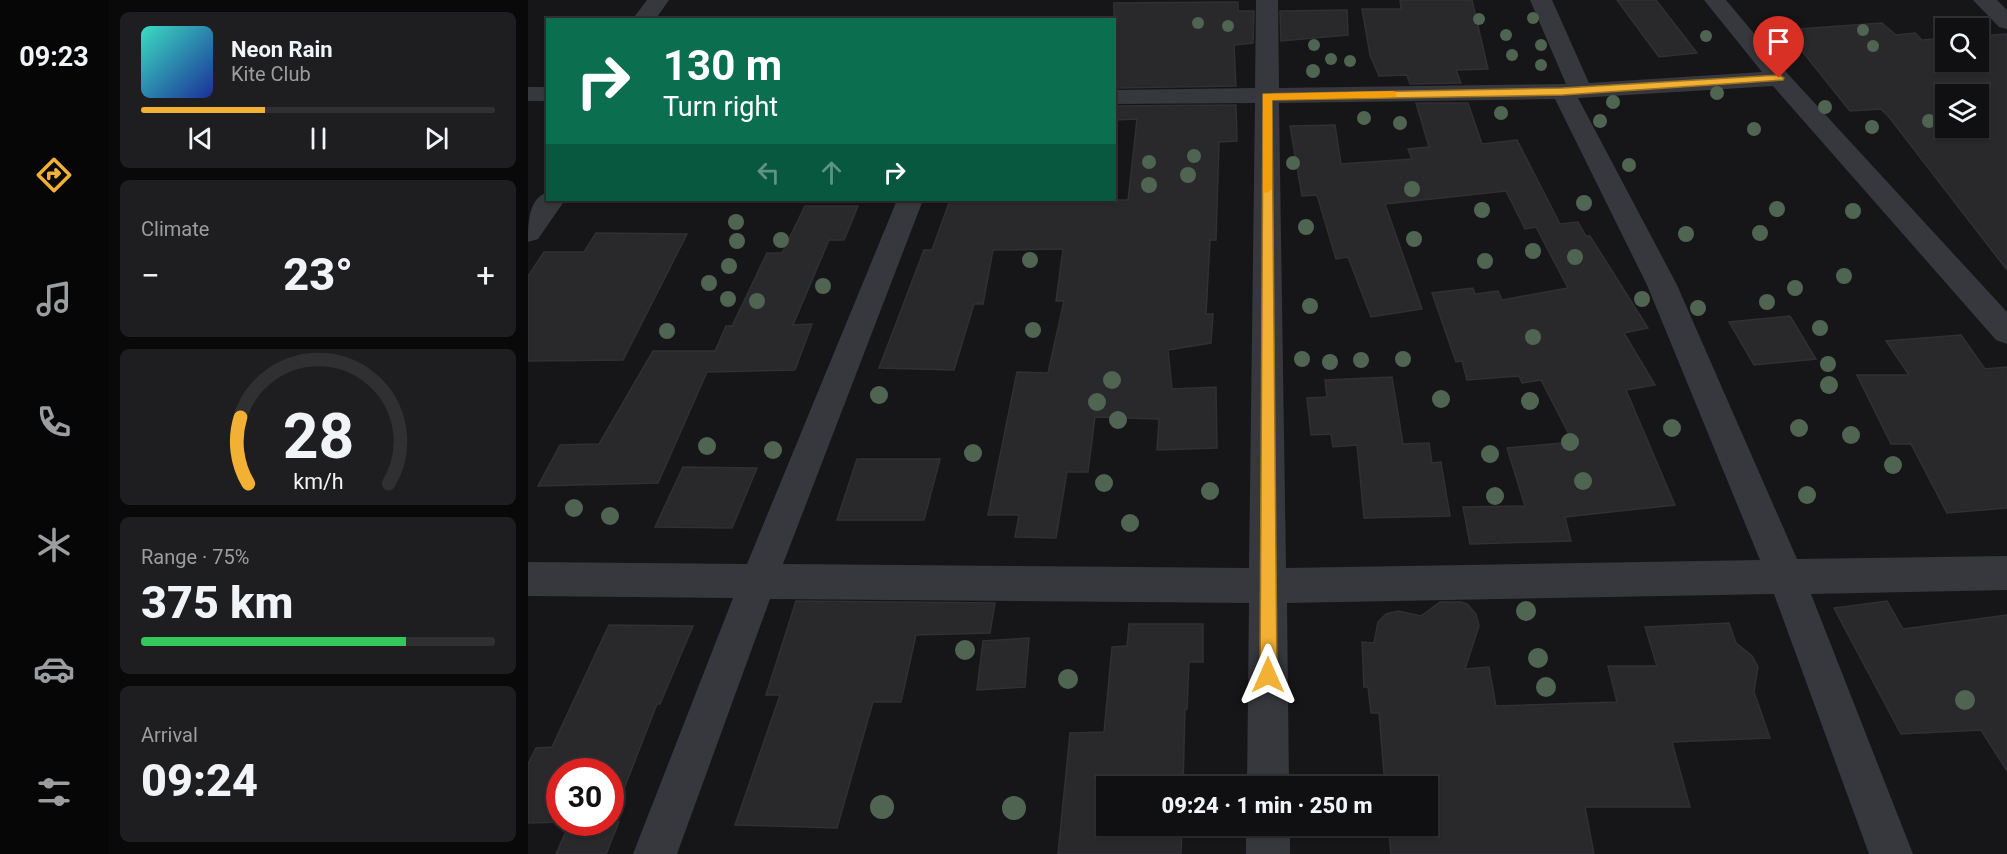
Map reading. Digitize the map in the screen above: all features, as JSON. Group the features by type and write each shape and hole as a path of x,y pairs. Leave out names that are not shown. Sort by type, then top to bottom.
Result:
{"street":[{"path":"644,18 658,0"},
{"path":"1267,0 1268,776"},
{"path":"1541,0 1572,91 1662,285 1785,575 1891,854"},
{"path":"1715,0 1779,78 2007,332"},
{"path":"1984,0 2007,22"},
{"path":"1116,97 1267,97 1572,91 1779,78"},
{"path":"528,94 546,94"},
{"path":"528,232 551,201"},
{"path":"655,854 758,581 910,201"},
{"path":"528,579 1268,586 1785,575 2007,573"},
{"path":"1268,836 1269,854"}],"building":[{"path":"1400,0 1472,0 1488,69 1456,70 1461,83 1410,84 1407,75 1379,76 1370,55 1362,9 1401,9"},
{"path":"1617,0 1656,0 1697,53 1659,57"},
{"path":"1238,2 1238,11 1254,11 1253,43 1234,45 1236,86 1116,88 1114,3"},
{"path":"1347,10 1348,35 1281,41 1280,11"},
{"path":"1882,23 1896,35 1915,33 1922,40 1935,39 1935,72 1989,72 1989,35 2007,34 2007,270 1889,117 1881,109 1850,111 1785,30"},
{"path":"1416,103 1468,103 1482,144 1517,140 1560,224 1578,222 1586,236 1590,236 1648,328 1624,333 1655,385 1626,390 1675,505 1565,517 1571,541 1470,544 1463,507 1525,506 1507,448 1573,442 1541,380 1522,383 1519,376 1467,380 1462,361 1456,362 1432,293 1473,288 1475,294 1498,291 1502,300 1568,288 1536,227 1525,229 1506,191 1385,204 1422,309 1371,317 1348,257 1336,259 1317,195 1302,196 1290,126 1335,125 1341,164 1412,159 1408,149 1429,147"},
{"path":"1236,105 1237,141 1219,142 1216,240 1210,240 1206,314 1213,314 1211,343 1168,350 1172,389 1216,387 1217,448 1157,450 1159,419 1095,417 1088,472 1067,472 1056,538 1015,537 1019,515 988,515 1017,372 1048,373 1064,301 1056,301 1063,249 993,250 983,304 974,304 954,370 879,368 924,250 932,250 950,201 1128,200 1137,119 1116,120 1116,106"},
{"path":"805,206 858,206 844,240 829,240 793,325 812,324 795,370 707,372 658,483 538,486 560,445 599,444 653,351 715,351 726,326 732,326 767,253 782,253"},
{"path":"596,233 687,234 623,360 528,361 528,276 544,252 584,252"},
{"path":"1790,316 1816,359 1754,365 1729,322"},
{"path":"1961,335 1985,369 2007,367 2007,508 1947,513 1911,444 1891,444 1857,375 1909,375 1886,341"},
{"path":"1392,377 1403,444 1429,443 1432,463 1441,462 1450,516 1364,518 1357,445 1333,447 1331,434 1311,435 1307,398 1327,397 1325,380"},
{"path":"857,459 940,459 924,520 837,520"},
{"path":"683,467 757,468 732,528 655,527"},
{"path":"796,601 995,603 990,633 916,635 901,702 873,702 837,828 735,825 780,695 766,695"},
{"path":"1887,601 1903,629 2007,615 2007,771 1981,730 1901,734 1834,608"},
{"path":"1440,602 1467,604 1476,614 1479,626 1465,669 1489,667 1496,706 1617,702 1608,666 1657,666 1645,627 1729,623 1736,643 1752,656 1758,667 1754,692 1770,738 1672,742 1690,807 1585,807 1594,854 1391,854 1389,836 1438,836 1438,776 1384,776 1379,713 1371,713 1368,687 1364,687 1362,642 1374,643 1378,622 1386,614 1398,611 1421,616"},
{"path":"1129,624 1203,624 1203,662 1189,662 1183,776 1096,776 1096,836 1182,836 1181,854 1058,854 1070,733 1104,732 1112,647 1127,646"},
{"path":"609,625 693,626 660,704 657,704 624,789 624,758 546,758 546,823 528,823 528,764 536,748 552,747"},
{"path":"1029,638 1025,687 977,690 983,641"},
{"path":"564,836 613,836 606,854 556,854"}],"slow traffic":[{"path":"1267,189 1267,97 1393,94"}],"route":[{"path":"1268,675 1267,97 1563,92 1779,78"}]}
